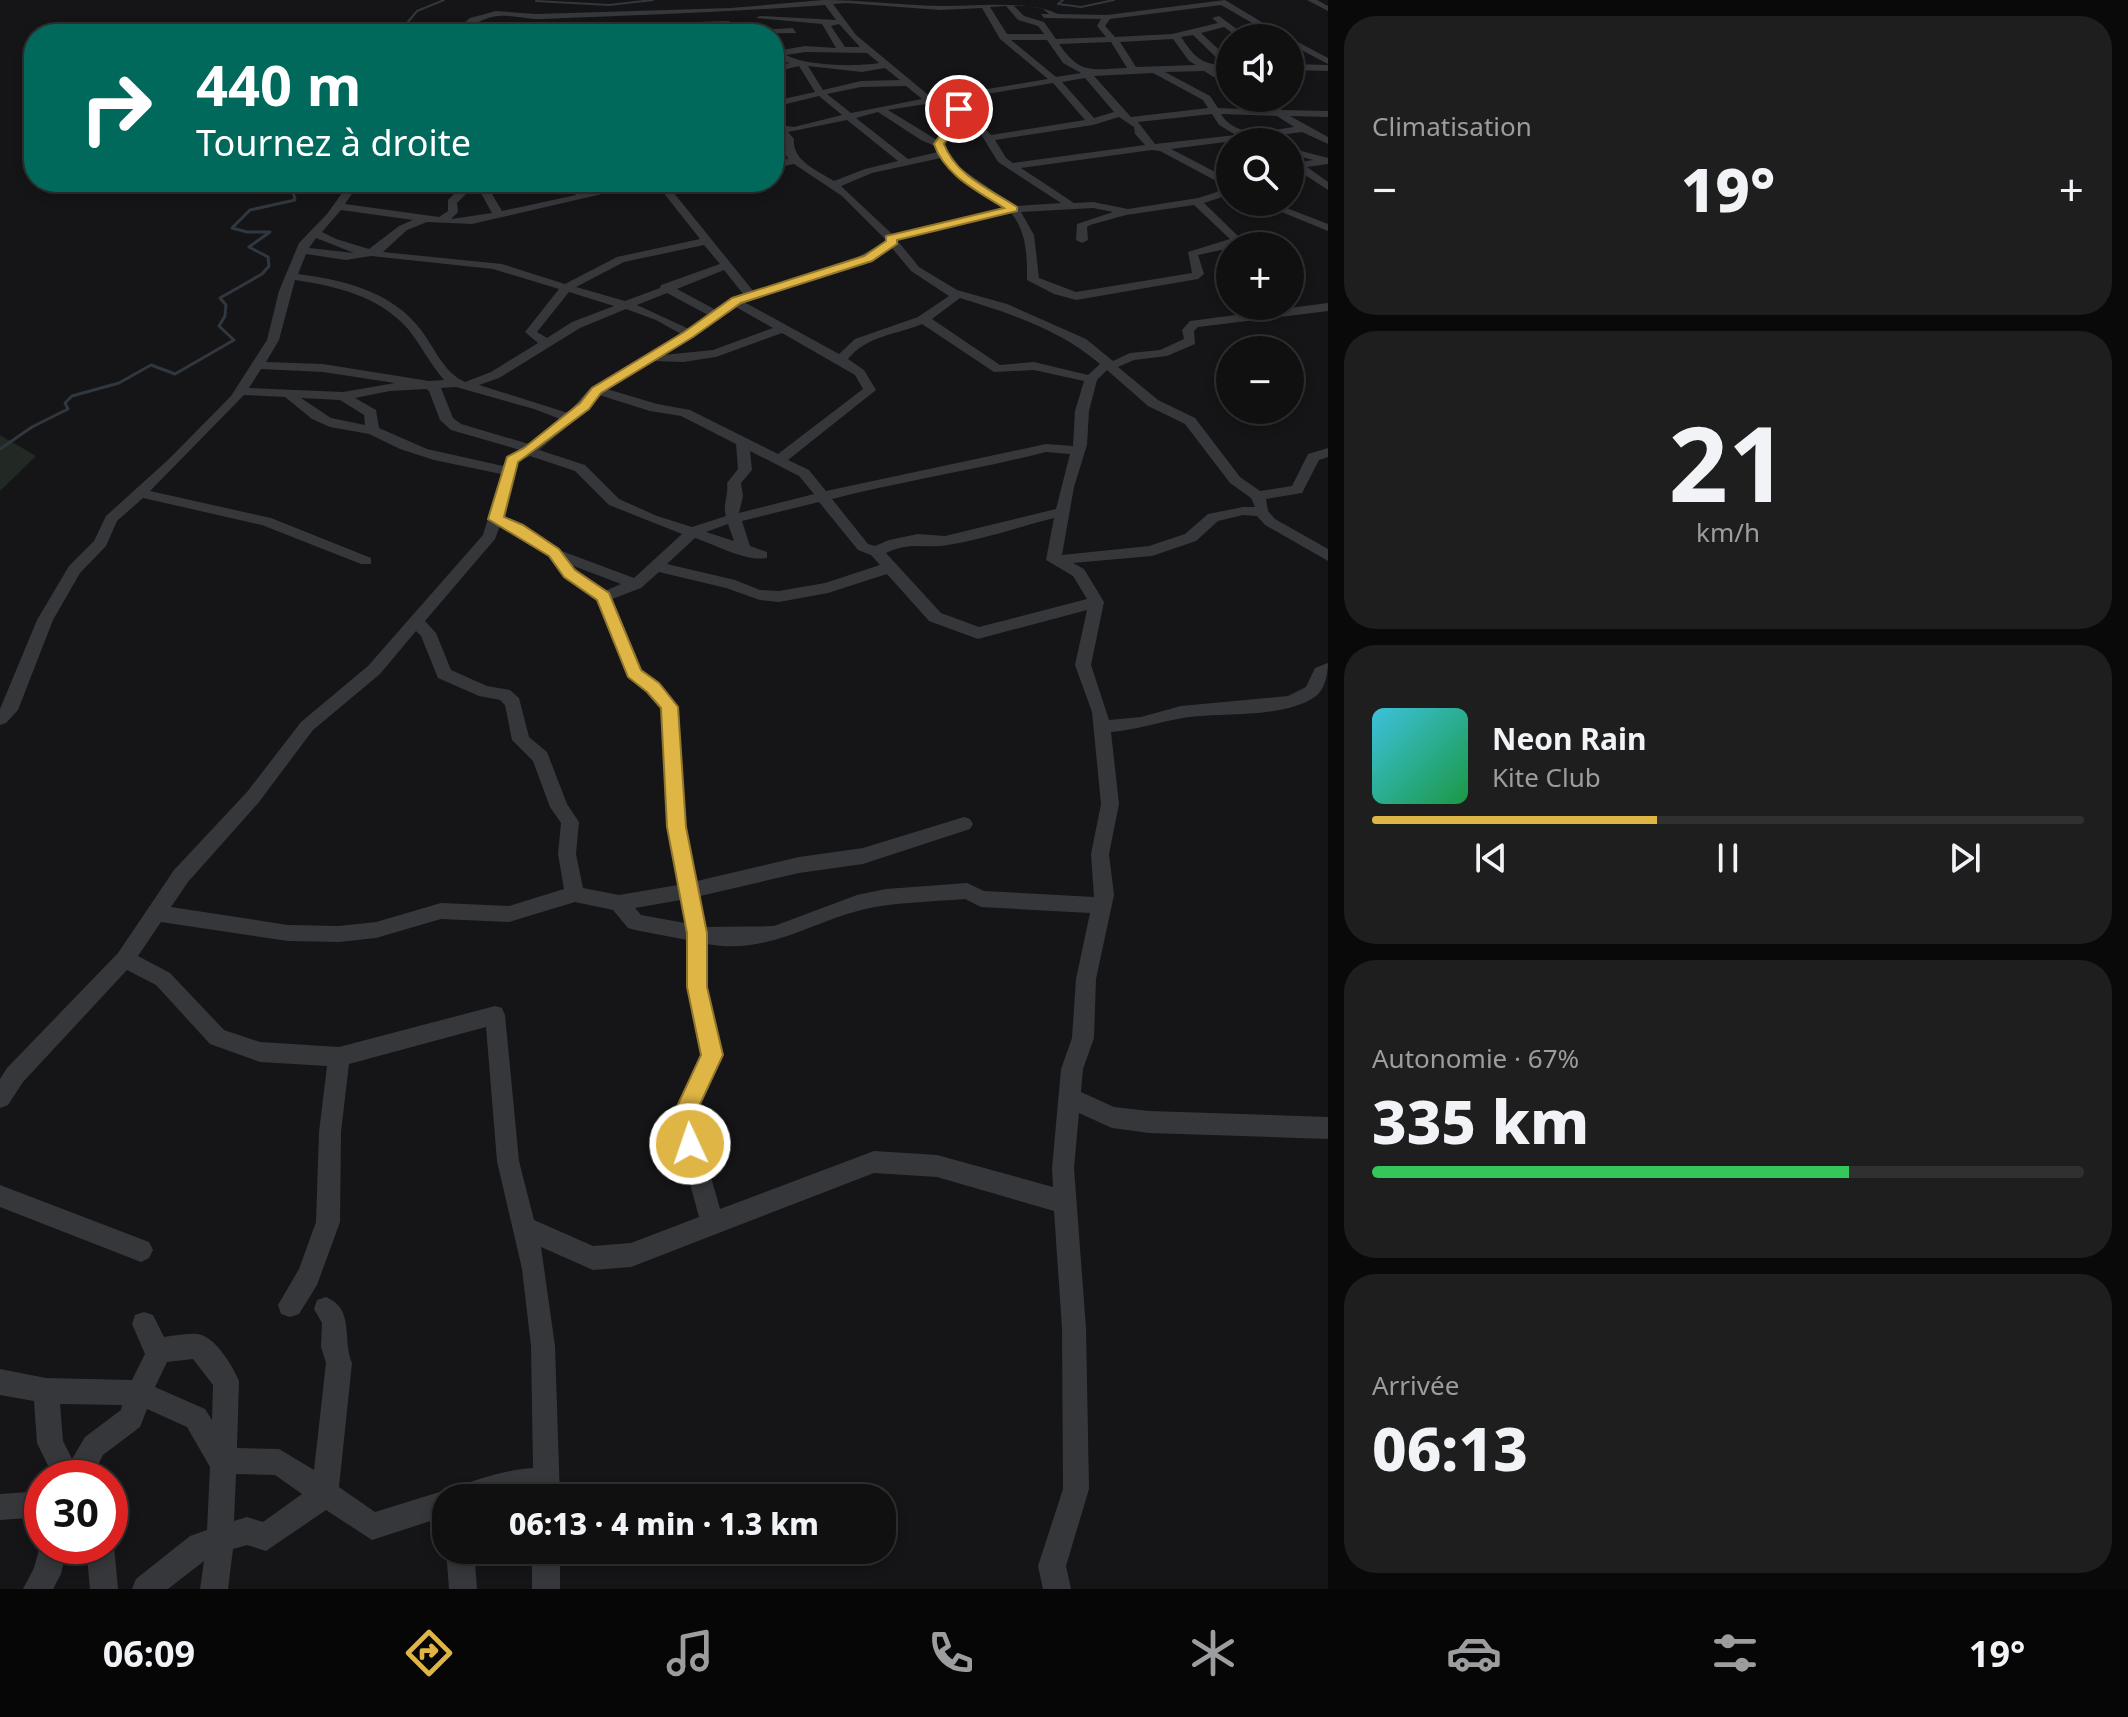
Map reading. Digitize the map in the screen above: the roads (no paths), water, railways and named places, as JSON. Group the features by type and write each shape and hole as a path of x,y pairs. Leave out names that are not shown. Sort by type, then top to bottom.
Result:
{"street":[{"path":"1311,0 1328,9"},
{"path":"826,1 868,50 930,101"},
{"path":"535,16 722,12 826,1 940,8 1007,3 1046,7 1056,16"},
{"path":"1017,14 1107,17 1220,1 1260,24"},
{"path":"984,3 991,24 1056,81 1077,110 1093,122"},
{"path":"1007,3 1021,18 1041,24 1069,64 1087,75 1124,116 1138,126 1140,134 1156,147 1216,175"},
{"path":"1202,5 1226,24"},
{"path":"742,9 773,24"},
{"path":"465,24 515,10 556,24"},
{"path":"639,12 645,24"},
{"path":"722,12 824,33 844,51"},
{"path":"717,24 729,23 722,12"},
{"path":"1107,17 1101,26 1124,52 1123,57 1132,68"},
{"path":"784,39 824,33 841,21"},
{"path":"1003,37 1050,40 1176,37 1216,27"},
{"path":"784,30 824,33"},
{"path":"1195,32 1216,52"},
{"path":"1176,37 1192,59 1216,76"},
{"path":"1304,47 1323,54 1328,61"},
{"path":"784,50 868,50"},
{"path":"784,58 862,69 885,65"},
{"path":"784,67 802,63"},
{"path":"802,63 820,93 905,162"},
{"path":"784,130 801,129 879,109 950,96 1132,68 1216,66"},
{"path":"1304,67 1328,68"},
{"path":"1150,68 1180,83 1191,93 1207,98 1222,123 1231,128"},
{"path":"785,101 879,83 907,83"},
{"path":"879,83 882,89 905,105"},
{"path":"950,96 959,109 980,127 995,151 1010,166 1079,217 1083,225 1082,240"},
{"path":"879,109 941,149 962,177 1014,209 1027,227 1033,280 1058,292 1076,296 1194,277 1198,274 1192,254 1216,249"},
{"path":"831,186 941,149 959,109"},
{"path":"989,138 1124,116 1216,112 1328,114"},
{"path":"1282,113 1296,127 1328,141"},
{"path":"980,127 1014,134"},
{"path":"1290,128 1296,127"},
{"path":"1010,166 1216,140"},
{"path":"784,141 796,161 846,194 892,240 910,264 953,292 1003,307 1069,335 1109,364 1153,403 1190,421 1235,480 1257,496 1262,506 1261,512"},
{"path":"1304,155 1328,161"},
{"path":"784,163 796,161"},
{"path":"1304,165 1328,161"},
{"path":"1304,173 1328,187"},
{"path":"0,719 10,710 45,620 74,570 101,543 111,519 207,430 259,365 273,340 290,276 302,250 348,192"},
{"path":"441,221 453,212 452,202 462,192"},
{"path":"486,192 499,216"},
{"path":"579,192 585,197"},
{"path":"338,206 412,214 441,221 472,221 606,192"},
{"path":"668,192 727,265 744,298 742,307 841,360 860,373 870,390 779,460"},
{"path":"1083,225 1102,217 1216,195"},
{"path":"1197,201 1230,232"},
{"path":"0,1098 15,1075 125,959 181,876 253,797 307,726 374,670 490,536 511,466 569,418 596,390 744,298 868,258 892,240 1014,209 1067,206 1128,212"},
{"path":"1298,216 1328,228"},
{"path":"302,250 346,257 371,252 403,228 425,219"},
{"path":"314,232 331,244 371,252 457,265 494,266 675,324 723,351"},
{"path":"546,342 531,332 566,288 621,259 707,241"},
{"path":"868,258 910,264"},
{"path":"241,391 343,396 390,387 460,384 495,375 576,325 665,287 727,265"},
{"path":"290,276 350,287 384,301 409,323 435,356 445,375 460,384 539,406 569,418"},
{"path":"665,287 717,315"},
{"path":"841,360 851,346 861,339 923,319 955,297 953,292"},
{"path":"1304,308 1328,307"},
{"path":"923,319 998,369 1034,366 1091,379"},
{"path":"1054,560 1067,487 1079,450 1082,411 1091,379 1109,364 1177,348 1191,341 1188,330 1194,324 1218,320"},
{"path":"648,357 669,360 702,358 781,329"},
{"path":"259,365 323,368 427,384 440,397 447,420 465,431 521,445 529,451 580,468 614,502 692,533 762,555"},
{"path":"596,390 655,408 685,413 804,473 863,547 876,552 935,617 978,633 1096,602"},
{"path":"288,393 314,417 348,429 372,430 393,442 440,457 511,466"},
{"path":"343,396 371,413 372,430"},
{"path":"492,438 511,466"},
{"path":"743,443 745,470 734,483 736,496 731,510 744,550"},
{"path":"603,597 636,584 692,533 733,519 853,489 946,472 961,465 1046,448 1079,450"},
{"path":"1257,496 1279,490 1297,490 1313,457 1328,452"},
{"path":"140,493 266,521 366,561"},
{"path":"876,552 894,543 918,539 945,541 1064,511"},
{"path":"1054,560 1152,551 1198,536 1213,517 1243,511 1261,512 1270,522 1328,556"},
{"path":"496,519 518,529 554,553 636,584"},
{"path":"554,553 570,574 603,597 634,673 653,688 669,707 675,773 673,796 697,933 697,987 712,1055 683,1117 712,1224"},
{"path":"1054,560 1079,573 1096,602 1083,665 1102,727 1110,804 1100,854 1104,895 1086,979 1083,1038 1072,1069 1063,1168 1074,1328 1076,1489 1052,1566 1057,1589"},
{"path":"658,566 682,576 729,584 763,596 784,596 844,583 890,567"},
{"path":"417,623 428,633 444,674 485,692 504,694 513,702 521,740 541,757 559,807 570,822 567,854 575,894"},
{"path":"1102,727 1141,723 1181,712 1291,702 1312,691 1321,672 1328,669"},
{"path":"156,913 288,933 339,934 376,930 441,911 509,914 575,894 619,903 689,891 799,865 863,856 964,824"},
{"path":"619,903 635,922 715,937 774,934 857,903 918,894 967,891 981,899 1078,903 1099,908"},
{"path":"125,959 163,979 217,1037 260,1052 339,1057 495,1015 508,1161 534,1269 543,1346 547,1484"},
{"path":"290,1305 308,1276 328,1222 330,1132 339,1057"},
{"path":"1071,1098 1112,1117 1149,1122 1328,1128"},
{"path":"523,1227 593,1258 631,1255 874,1162 937,1166 1065,1202"},
{"path":"0,1196 141,1250"},
{"path":"146,1589 200,1546 247,1531 266,1537 325,1494 339,1363 333,1347 335,1319 326,1309"},
{"path":"144,1324 150,1342 160,1350 199,1346 226,1381 220,1539 214,1589"},
{"path":"86,1460 94,1446 131,1418 139,1393 160,1350"},
{"path":"0,1382 46,1391 139,1393 196,1418 221,1461"},
{"path":"46,1391 50,1443 59,1460"},
{"path":"221,1461 279,1462 372,1526 432,1507"},
{"path":"0,1507 24,1505"},
{"path":"37,1589 47,1574 49,1564"},
{"path":"102,1564 104,1589"},
{"path":"461,1564 463,1589"},
{"path":"546,1564 546,1589"}],"waterway":[{"path":"406,24 417,11 444,0"},
{"path":"536,1 609,5 653,0"},
{"path":"1063,0 1058,4 1081,7 1114,0"},
{"path":"0,449 32,427 68,409 65,403 72,396 119,383 151,365 175,374 234,340 219,326 225,316 226,305 220,298 262,274 269,266 268,257 249,247 270,232 247,232 232,228 250,210 295,200 293,192"}]}
